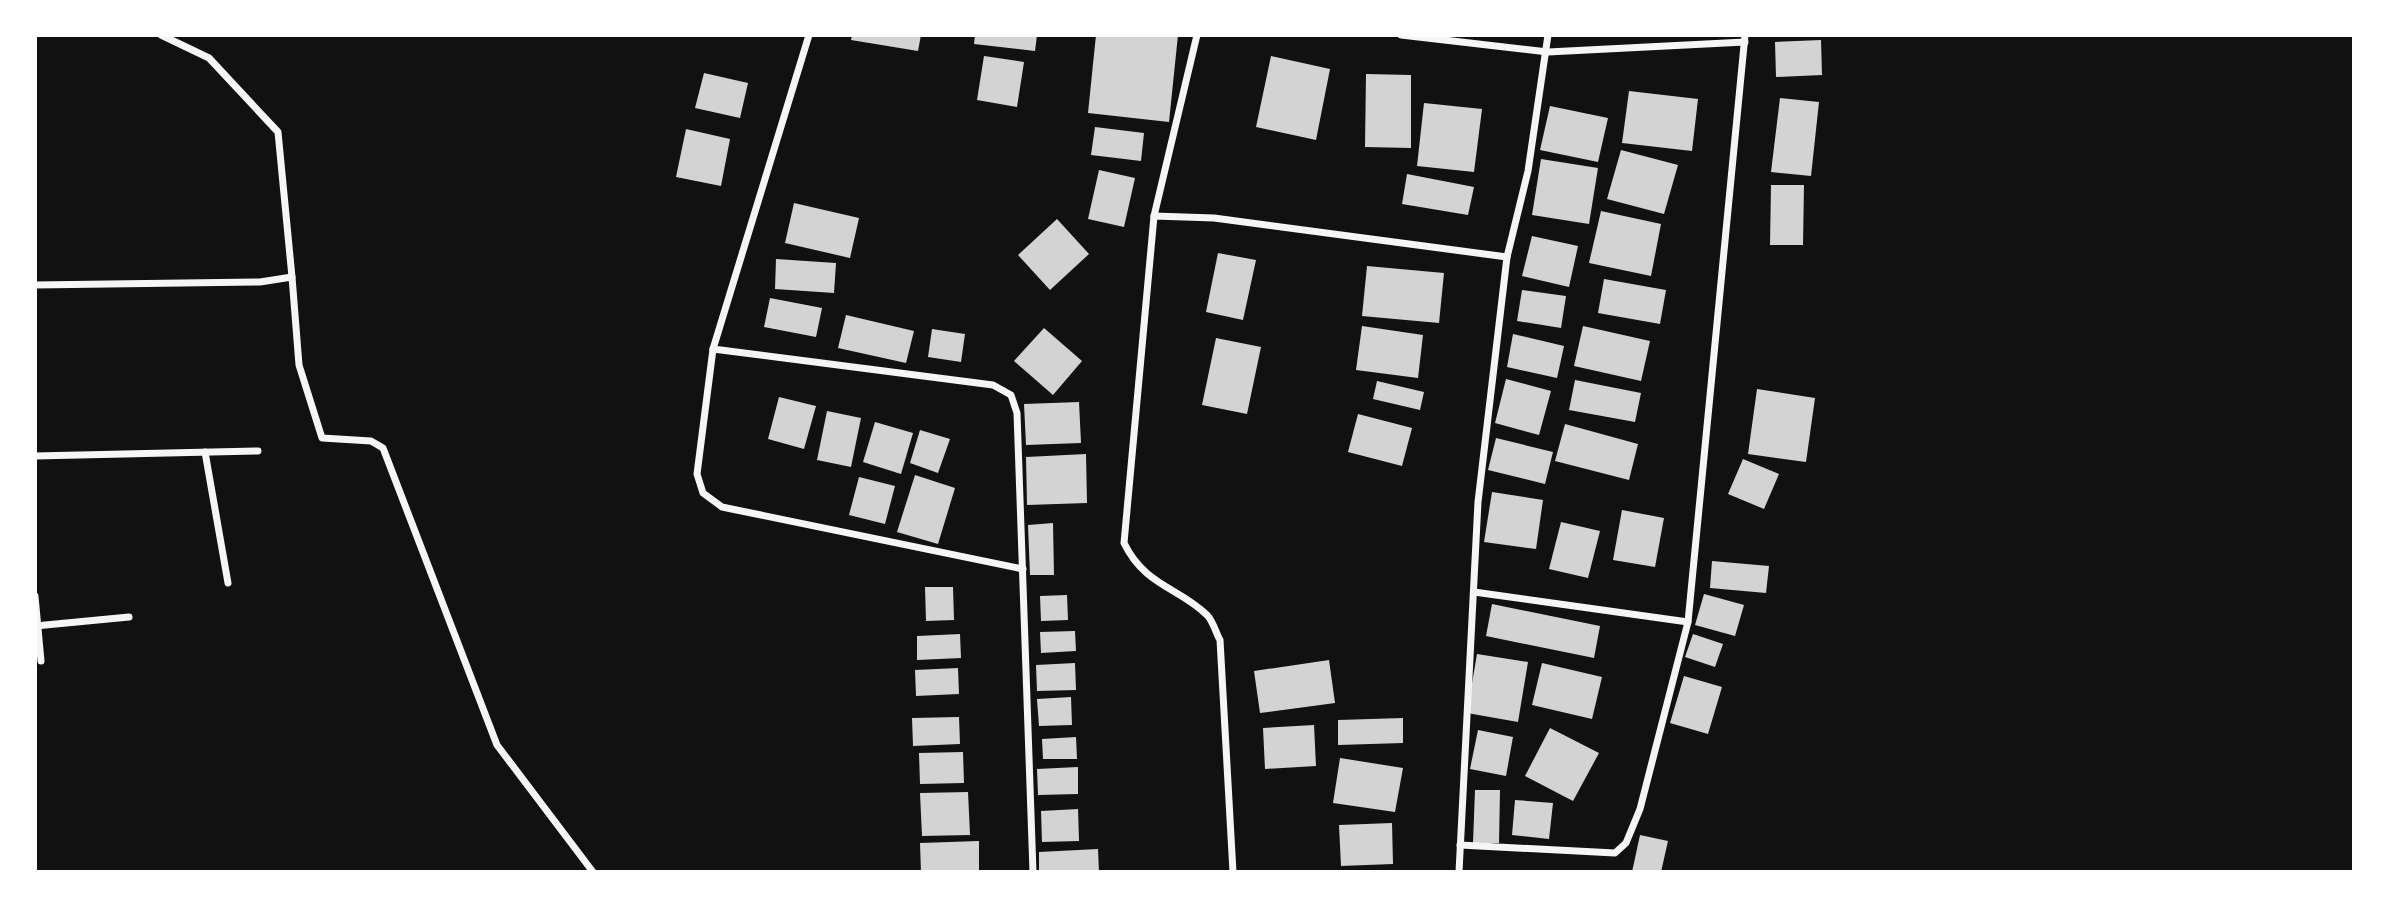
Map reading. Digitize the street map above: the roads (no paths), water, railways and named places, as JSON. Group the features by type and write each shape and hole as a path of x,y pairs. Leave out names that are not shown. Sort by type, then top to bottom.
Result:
{"street":[{"path":"161,35 209,58 278,132 299,365 322,438 371,441 383,448 497,745 593,872"},
{"path":"809,35 713,349 697,474 703,493 722,507 1023,569"},
{"path":"1198,35 1154,216 1124,543 1130,557 1152,579 1208,616 1220,640 1233,872"},
{"path":"1401,35 1548,52 1745,38 1688,622 1640,809 1622,849 1615,853 1460,845"},
{"path":"1459,872 1478,502 1507,257 1528,170 1549,35"},
{"path":"1154,216 1214,218 1507,257"},
{"path":"35,285 260,282 292,277"},
{"path":"713,349 993,384 1011,396 1017,413 1033,872"},
{"path":"205,452 228,583"},
{"path":"35,456 258,452"},
{"path":"1474,592 1688,622"},
{"path":"35,596 41,662"},
{"path":"36,626 129,617"}]}
